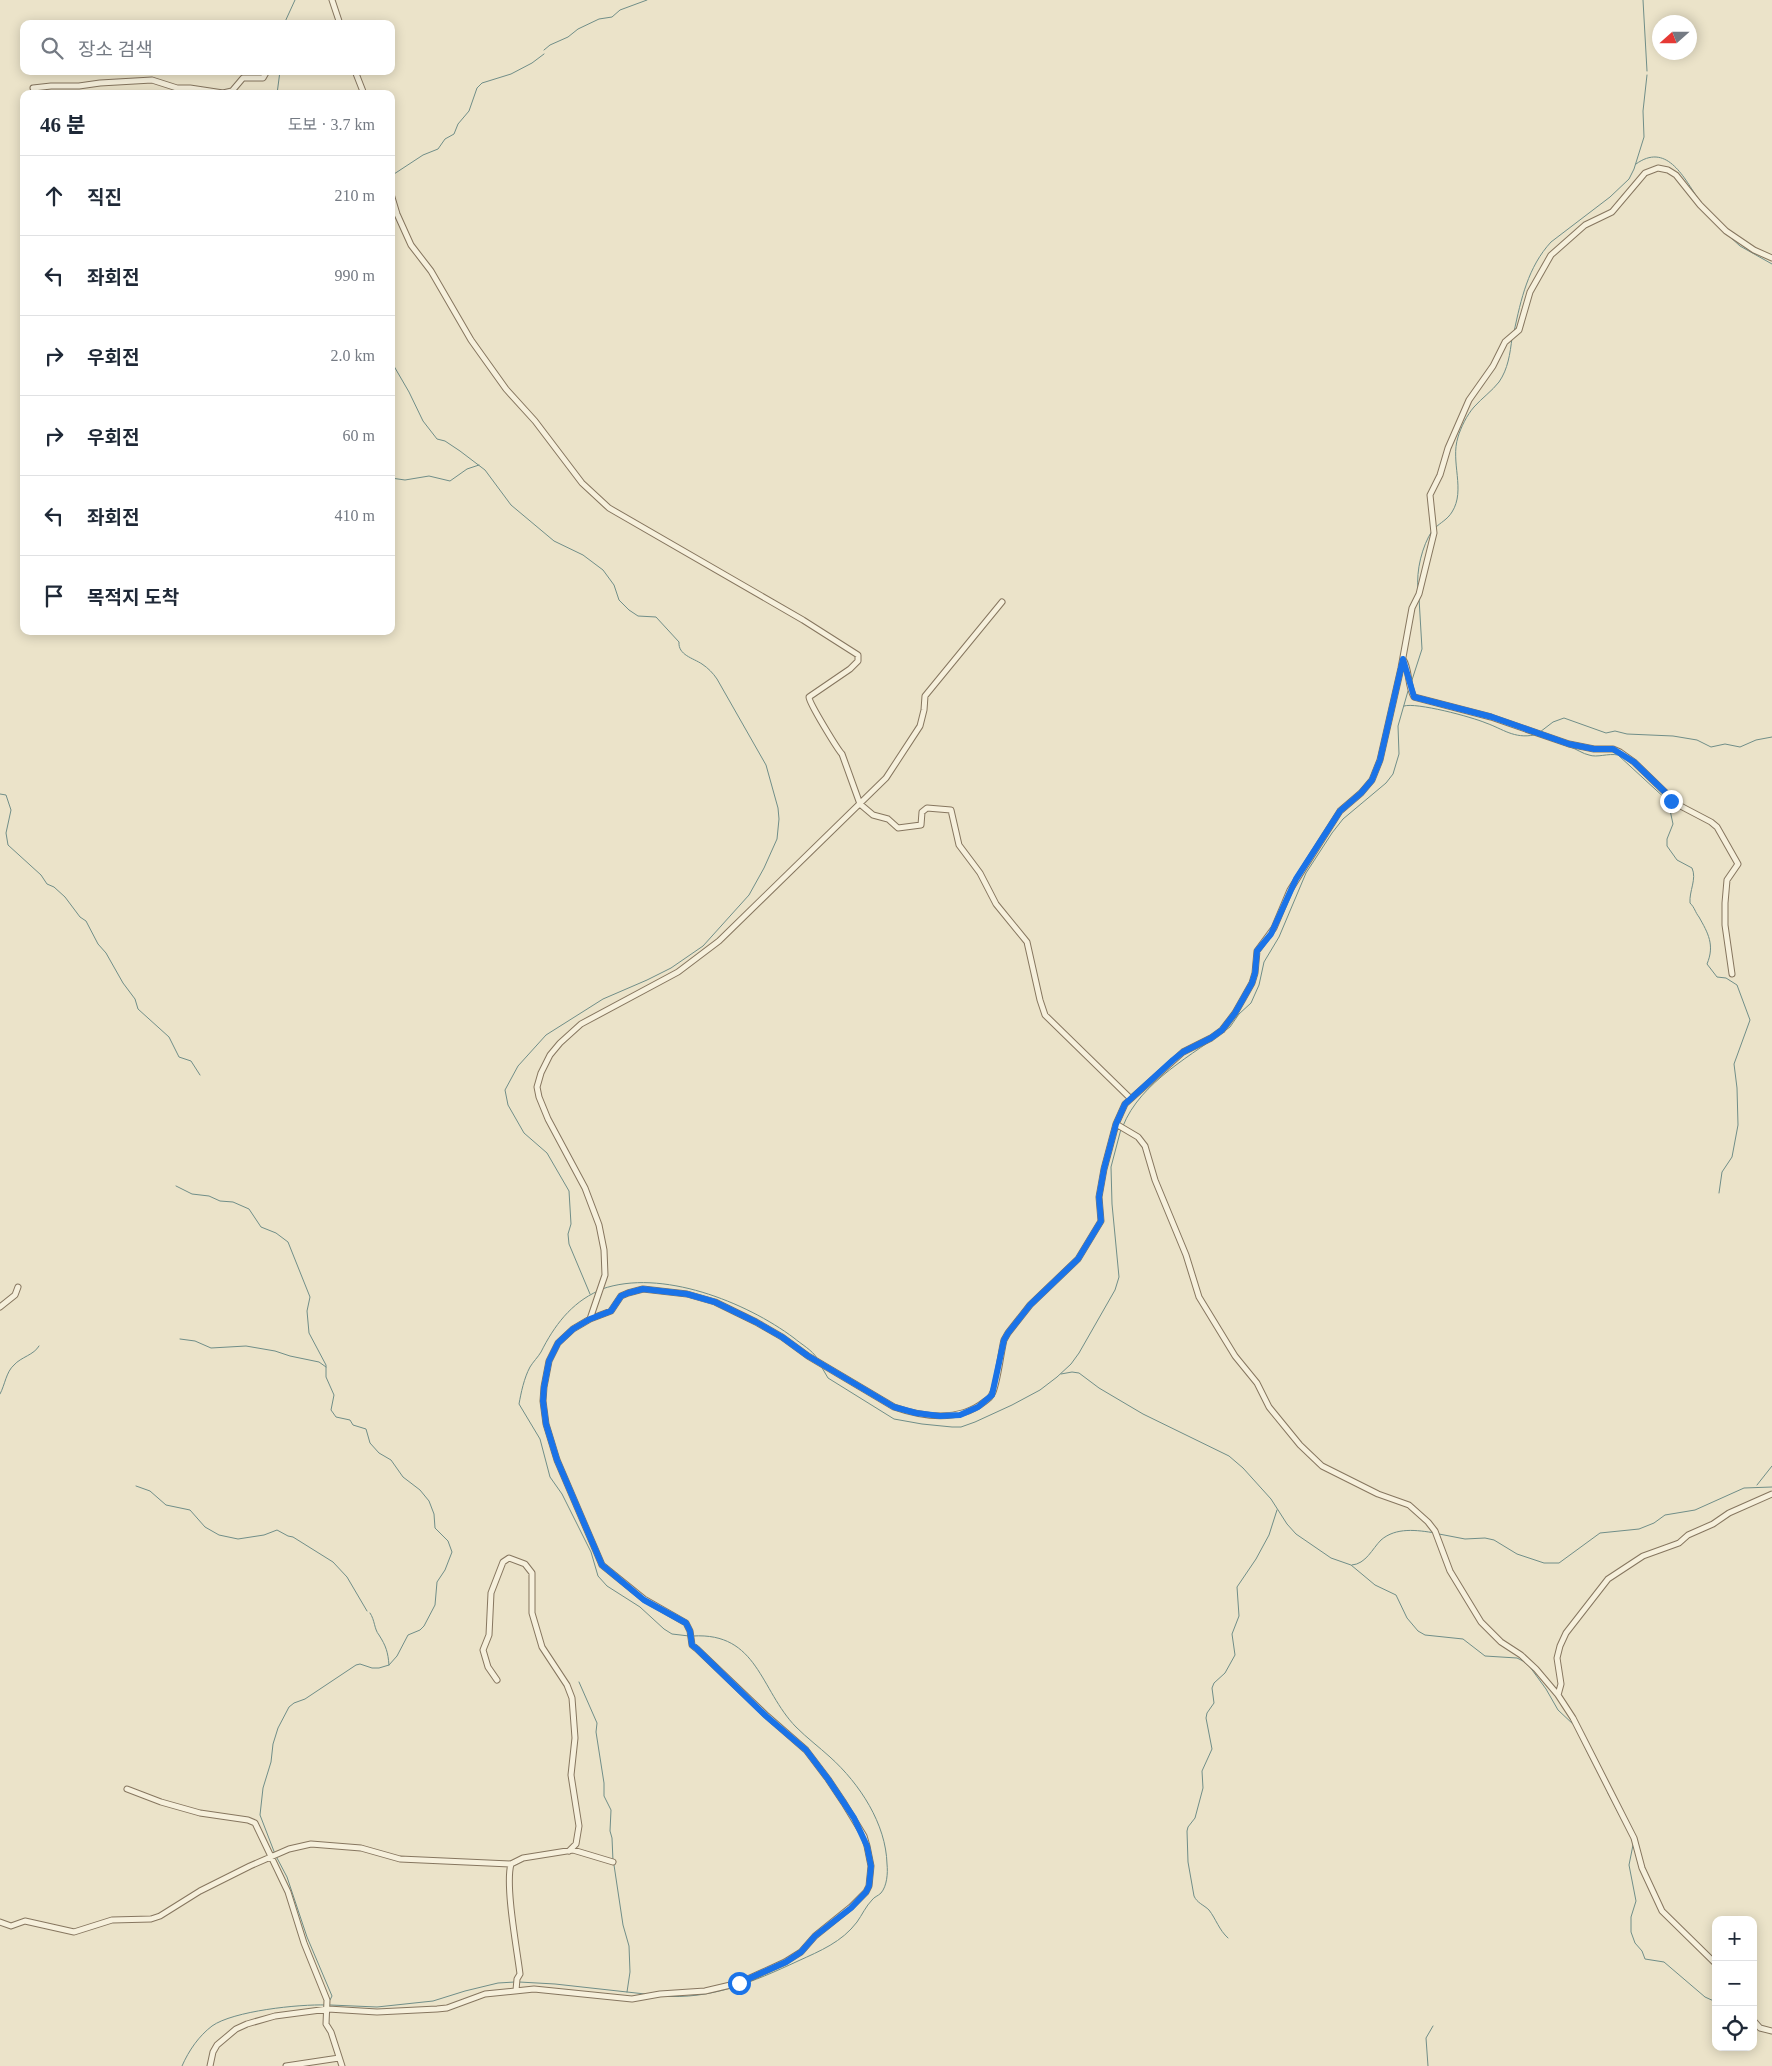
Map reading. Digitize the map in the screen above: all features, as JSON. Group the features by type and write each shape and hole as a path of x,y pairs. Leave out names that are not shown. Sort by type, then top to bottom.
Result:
{"street":[{"path":"332,0 339,20"},
{"path":"233,90 243,78 263,78 264,75"},
{"path":"357,75 362,90"},
{"path":"33,88 152,80 177,88 203,90"},
{"path":"210,2066 213,2052 236,2029 275,2016 328,2009 377,2012 447,2008 486,1994 516,1990 550,1990 632,1999 728,1987 756,1976 801,1952 825,1928 860,1899 869,1886 871,1876 870,1857 864,1836 828,1779 806,1750 766,1716 692,1645 690,1631 686,1623 644,1600 602,1565 550,1441 543,1401 546,1374 552,1352 558,1343 573,1329 590,1319 611,1311 621,1296 634,1290 657,1290 687,1294 715,1302 756,1322 782,1337 808,1356 894,1407 916,1413 940,1416 960,1415 968,1412 992,1395 1004,1340 1008,1333 1030,1305 1078,1259 1101,1221 1099,1197 1104,1169 1116,1124 1130,1098 1183,1052 1211,1038 1222,1030 1240,1005 1255,973 1257,951 1271,934 1296,879 1340,811 1361,793 1375,775 1403,659 1412,608 1419,594 1434,533 1430,495 1440,475 1448,448 1469,400 1493,366 1505,342 1519,330 1534,284 1554,251 1585,225 1612,212 1645,173 1658,168 1668,170 1676,175 1700,205 1726,231 1754,250 1772,258"},
{"path":"395,212 411,245 431,271 470,340 506,389 535,421 589,492 609,508 803,620 858,655 858,661 850,669 808,697 811,706 834,740 836,748 842,754 860,804 873,815 888,819 898,828 921,825 922,812 927,808 951,810 959,845 980,873 996,904 1027,942 1040,1000 1046,1015 1130,1098"},
{"path":"590,1319 604,1283 604,1250 593,1206 539,1097 537,1087 550,1055 580,1024 678,972 719,941 860,804 889,774 915,735 922,718 925,696 1002,602"},
{"path":"1403,659 1414,697 1497,719 1569,744 1594,749 1613,749 1634,762 1665,792 1671,801 1712,822 1738,864 1727,880 1725,903 1725,925 1732,974"},
{"path":"1116,1124 1138,1137 1145,1146 1155,1180 1186,1255 1199,1297 1235,1356 1257,1383 1274,1414 1300,1445 1322,1466 1378,1494 1409,1505 1424,1517 1435,1531 1450,1571 1481,1622 1501,1642 1525,1659 1558,1695 1587,1744 1634,1838 1642,1868 1658,1905 1666,1916 1713,1961"},
{"path":"0,1307 15,1295 18,1286"},
{"path":"1558,1695 1561,1684 1557,1658 1560,1646 1566,1633 1608,1579 1643,1556 1679,1543 1688,1535 1713,1524 1728,1513 1772,1494"},
{"path":"497,1680 488,1667 483,1650 489,1635 492,1588 497,1580 502,1562 509,1558 525,1564 532,1573 532,1613 542,1647 567,1685 572,1698 575,1738 571,1774 579,1826 576,1844 568,1851"},
{"path":"126,1789 161,1802 200,1813 248,1820 255,1823 270,1858 279,1871 288,1892 304,1943 327,2000 326,2024 331,2032 342,2066"},
{"path":"0,1922 11,1926 25,1921 74,1932 112,1920 152,1919 200,1891 250,1866 289,1849 311,1844 362,1848 400,1859 511,1864 524,1858 573,1850 613,1862"},
{"path":"511,1864 510,1890 520,1974 517,1979 516,1990"},
{"path":"1757,2025 1760,2028 1772,2031"},
{"path":"286,2066 339,2058"}],"waterway":[{"path":"286,20 295,0"},
{"path":"544,50 550,45 568,37 578,29 599,19 612,17 620,10 647,0"},
{"path":"1643,0 1647,71"},
{"path":"395,173 423,155 438,149 445,139 454,134 458,124 469,111 477,88 482,83 511,74 544,54"},
{"path":"278,90 279,75"},
{"path":"1514,332 1526,284 1543,252 1551,242 1610,197 1629,179 1644,137 1643,111 1647,75"},
{"path":"1636,164 1647,158 1665,159 1686,180 1697,197"},
{"path":"1707,216 1740,246 1772,264"},
{"path":"1435,528 1450,515 1456,503 1458,495 1456,446 1461,429 1471,410 1496,385 1505,372 1512,338"},
{"path":"395,368 423,421 437,439 445,441 485,470 511,505 554,541 583,555 603,570 614,585 619,600 629,610 638,616 656,617 679,642 683,653 702,664 712,673 766,765 778,808 777,839 764,868 749,895 703,946 671,968 603,999 546,1035 518,1066 505,1090 508,1105 524,1133 547,1153 569,1191 571,1224 568,1234 569,1244 590,1294"},
{"path":"395,479 405,480 429,476 450,481 467,469 479,465"},
{"path":"1418,589 1420,559 1432,531"},
{"path":"1412,680 1422,649 1419,598"},
{"path":"1123,1126 1131,1110 1155,1082 1230,1027 1239,1014 1251,1003 1259,985 1264,962 1279,937 1306,873 1343,819 1386,783 1393,774 1399,754 1398,726 1408,691"},
{"path":"1404,706 1420,706 1479,720 1515,735 1534,735"},
{"path":"1540,732 1553,722 1564,718 1606,733 1615,731 1627,734 1673,736 1697,740 1711,747 1725,744 1740,747 1756,740 1772,737"},
{"path":"1540,736 1567,746"},
{"path":"1570,747 1592,756 1618,755 1668,801 1673,824 1667,839 1667,846 1677,860 1692,868 1694,876 1690,903 1708,934 1710,951 1707,964 1717,977 1726,978 1737,985 1750,1020 1734,1064 1738,1125 1732,1157 1722,1172 1719,1193"},
{"path":"0,794 6,795 11,810 6,833 8,845 41,875 47,884 54,887 65,897 80,917 86,921 98,944 106,953 123,983 135,999 138,1009 169,1037 179,1057 191,1061 200,1075"},
{"path":"821,1366 828,1378 894,1419 952,1427 961,1427 975,1422 1012,1405 1040,1390 1057,1377 1071,1364 1079,1353 1115,1290 1119,1277 1112,1204 1111,1167 1121,1129"},
{"path":"176,1186 192,1194 209,1196 220,1201 233,1202 249,1209 261,1227 276,1233 288,1242 310,1297 307,1311 309,1333 326,1365 326,1377 334,1395 331,1410 336,1417 350,1420 353,1425 366,1429 370,1443 379,1453 391,1460 403,1477 420,1490 429,1501 434,1514 435,1528 448,1541 452,1552 445,1570 437,1582 435,1605 424,1626 420,1630 408,1635 397,1656 389,1665 379,1668 360,1664 356,1665 305,1699 289,1707 278,1728 273,1744 271,1762 263,1788 260,1815 275,1854"},
{"path":"602,1289 625,1284 650,1283 702,1292 752,1312 794,1338 817,1358"},
{"path":"598,1291 580,1302 558,1324 528,1371 519,1404 540,1439 550,1477 562,1494 591,1552 598,1576 607,1586 640,1607 664,1629 672,1634 689,1636"},
{"path":"180,1339 195,1341 211,1348 246,1346 275,1351 319,1362 326,1367"},
{"path":"0,1394 11,1368 34,1352 39,1346"},
{"path":"1061,1374 1079,1373 1099,1388 1143,1414 1229,1456 1243,1468 1271,1499 1287,1524 1296,1534 1331,1558 1351,1565 1375,1585 1396,1595 1407,1618 1418,1631 1425,1635 1463,1639 1485,1656 1517,1658 1523,1661 1530,1667 1546,1689 1558,1710 1574,1725"},
{"path":"1757,1485 1772,1466"},
{"path":"136,1486 150,1491 166,1505 190,1510 205,1527 219,1535 238,1539 264,1535 277,1530 293,1537 333,1562 347,1577 367,1611"},
{"path":"1439,1534 1465,1539 1485,1538 1494,1540 1517,1554 1544,1563 1559,1563 1600,1533 1639,1529 1654,1523 1665,1515 1695,1510 1744,1488 1772,1487"},
{"path":"1228,1938 1222,1932 1209,1910 1194,1896 1188,1862 1187,1831 1195,1818 1203,1788 1202,1771 1212,1749 1206,1718 1214,1703 1212,1688 1214,1683 1225,1673 1235,1655 1232,1634 1239,1616 1237,1587 1256,1559 1269,1535 1277,1510"},
{"path":"1352,1565 1365,1559 1381,1540 1393,1533 1407,1530 1435,1533"},
{"path":"370,1613 386,1649 389,1665"},
{"path":"661,1996 697,1995 731,1988 765,1976 822,1950 851,1929 870,1902 881,1893 886,1883 887,1875 882,1834 869,1806 851,1779 830,1757 796,1727 745,1653 731,1643 715,1637 693,1636"},
{"path":"579,1682 597,1723 596,1732 604,1783 604,1796 611,1810 610,1831 613,1861"},
{"path":"1586,1749 1593,1763"},
{"path":"1608,1793 1620,1816"},
{"path":"1633,1845 1629,1865 1636,1901 1631,1917 1631,1932 1635,1943 1642,1951 1645,1959 1664,1962 1705,1997 1712,2000"},
{"path":"277,1858 287,1877 307,1937 332,1996 330,2000"},
{"path":"614,1865 623,1925 629,1946 630,1972 627,1992"},
{"path":"330,2005 377,2007 433,2001 498,1983 515,1982"},
{"path":"519,1982 645,1994"},
{"path":"182,2066 199,2039 212,2026 222,2021 250,2012 326,2005"},
{"path":"1428,2066 1426,2038 1433,2026"}],"route":[{"path":"739,1983 786,1962 801,1952 815,1936 860,1899 869,1886 871,1876 867,1846 854,1818 806,1750 766,1716 692,1645 690,1631 686,1623 680,1618 644,1600 602,1565 570,1494 550,1441 546,1424 543,1401 544,1387 549,1361 558,1343 573,1329 590,1319 611,1311 621,1296 634,1290 662,1290 687,1294 732,1309 782,1337 808,1356 894,1407 904,1411 940,1416 960,1415 986,1401 994,1391 1004,1340 1015,1322 1078,1259 1101,1221 1099,1197 1104,1169 1116,1124 1125,1104 1183,1052 1211,1038 1222,1030 1235,1013 1252,983 1257,961 1257,951 1271,934 1296,879 1340,811 1354,801 1372,780 1378,768 1403,659 1405,660 1408,680 1414,697 1492,717 1569,744 1594,749 1613,749 1634,762 1665,792 1671,801"}]}
